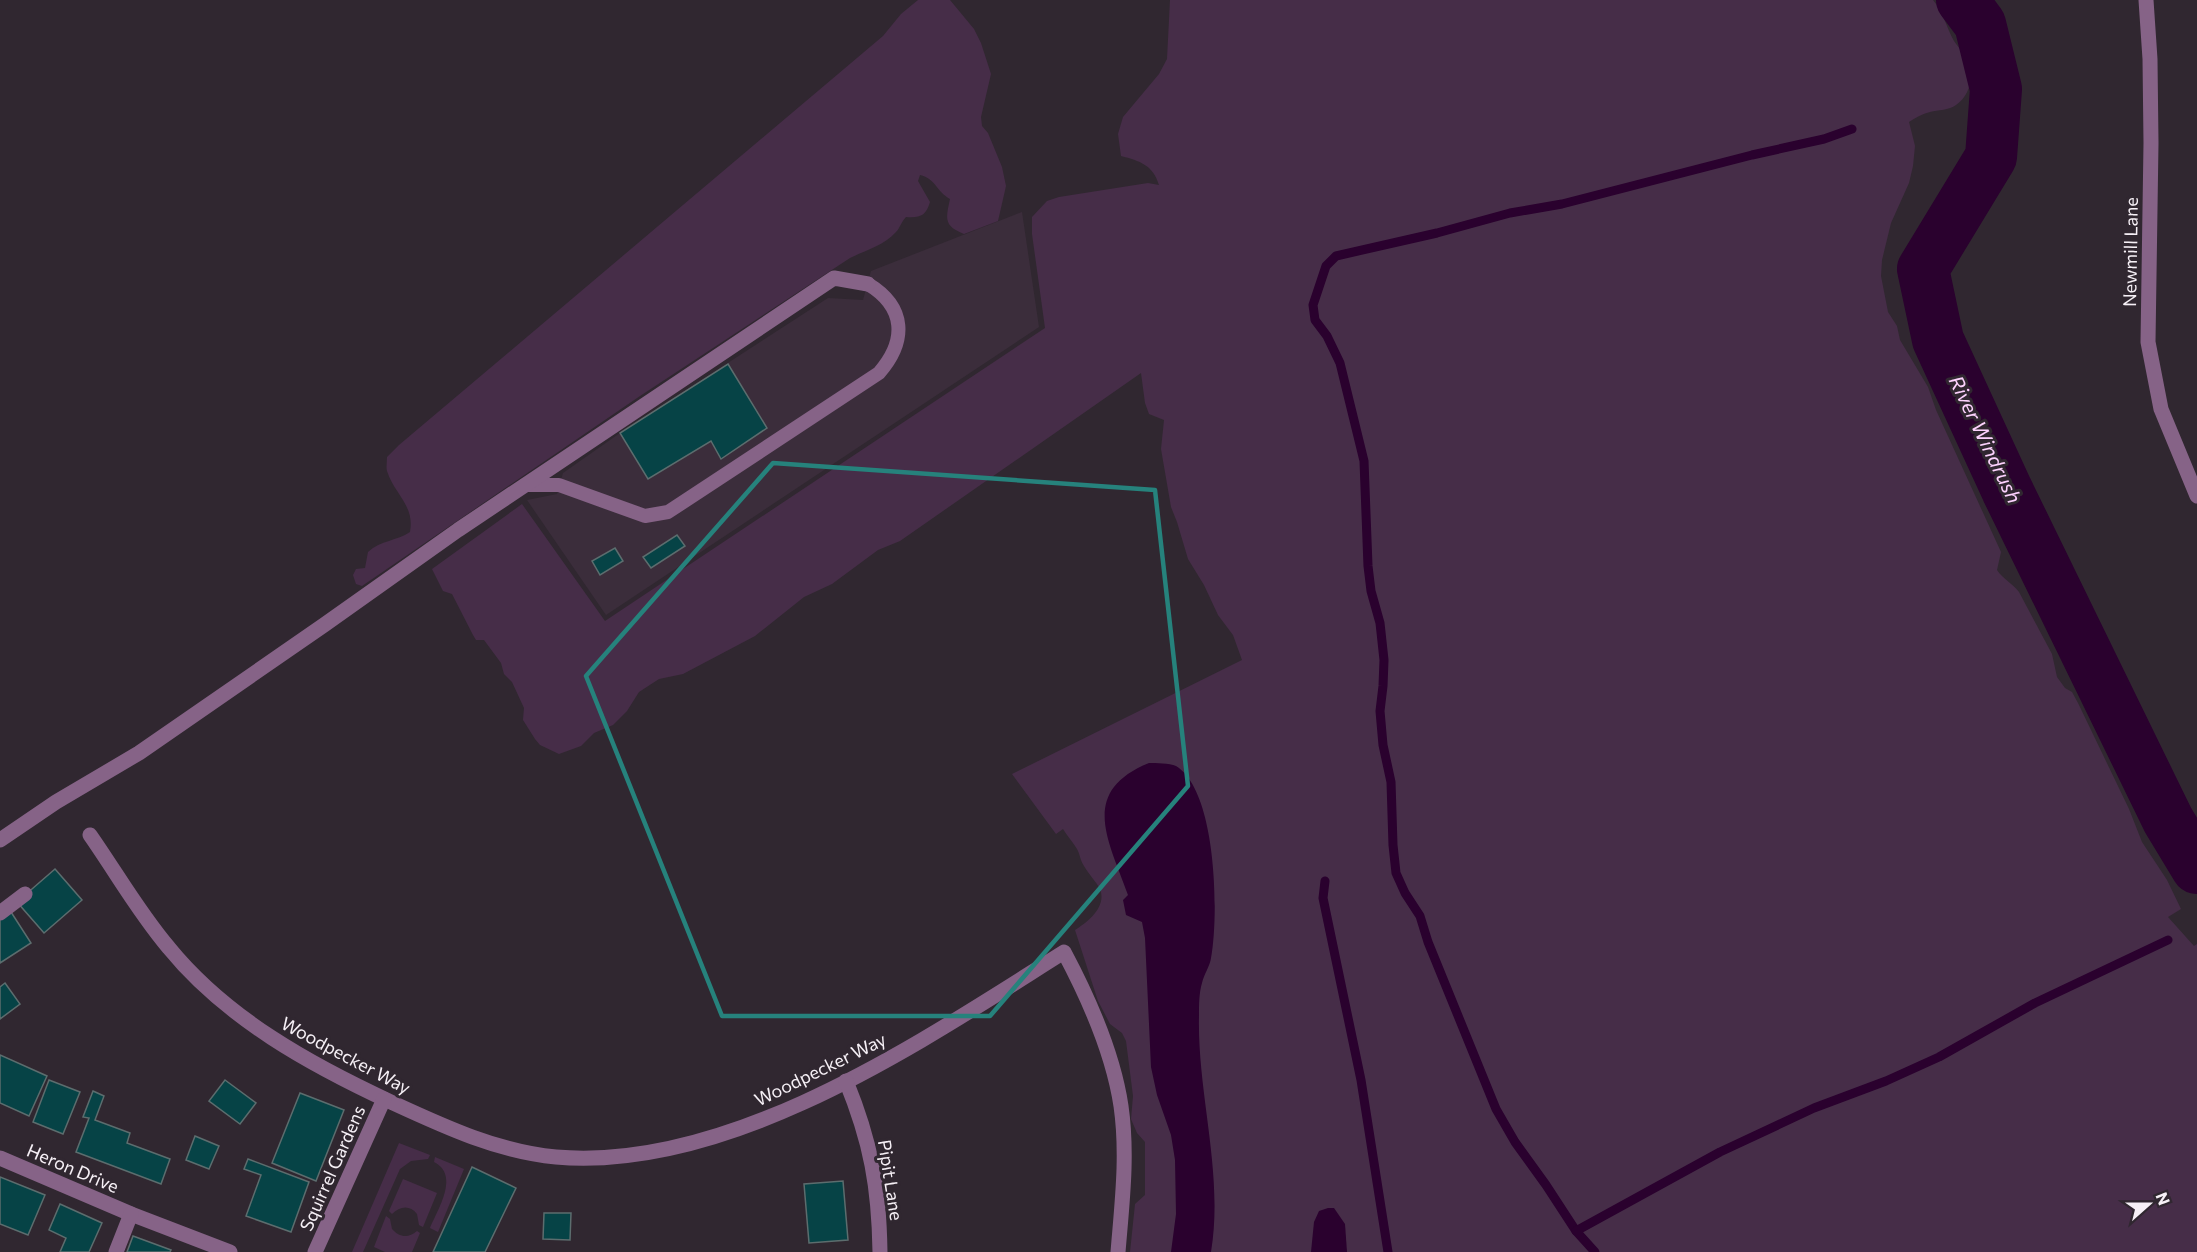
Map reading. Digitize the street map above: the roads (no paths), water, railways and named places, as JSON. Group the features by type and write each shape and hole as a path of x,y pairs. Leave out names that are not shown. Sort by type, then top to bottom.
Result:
{"street":[{"name":"Newmill Lane","path":"2146,0 2150,59 2151,143 2148,342 2161,410 2197,496"},
{"path":"0,840 56,802 139,753 458,530 834,278 867,284"},
{"name":"Woodpecker Way","path":"90,835 156,931 189,970 212,993 275,1041 359,1088 384,1099 480,1140 538,1154 586,1157 647,1152 694,1143 782,1112 846,1081 945,1027 1064,952 1088,1000 1117,1084 1121,1106 1125,1186 1118,1252"},
{"path":"0,913 25,894"},
{"name":"Pipit Lane","path":"846,1081 874,1166 880,1252"},
{"name":"Squirrel Gardens","path":"315,1252 384,1099"},
{"name":"Heron Drive","path":"0,1158 131,1214 230,1252"},
{"name":"Heron Drive","path":"116,1252 131,1214"}],"lane":[{"path":"525,485 559,485 645,516 668,512 879,373 889,361 898,340 899,330 897,319 881,293 867,284"}],"waterway":[{"name":"River Windrush","path":"1962,0 1980,24 1996,89 1991,157 1923,269 1938,340 2007,490 2168,820 2197,868"},
{"path":"1576,1231 1515,1142 1496,1109 1428,942 1420,916 1405,893 1396,873 1391,782 1383,745 1380,711 1384,660 1380,623 1371,591 1368,566 1364,461 1340,363 1327,336 1315,320 1313,305 1326,266 1336,256 1437,233 1510,213 1562,204 1752,155 1824,139 1852,129"},
{"path":"1325,881 1323,898 1361,1080 1388,1252"},
{"path":"1595,1252 1576,1231 1720,1152 1814,1108 1886,1081 1939,1057 2035,1003 2168,940"}]}
